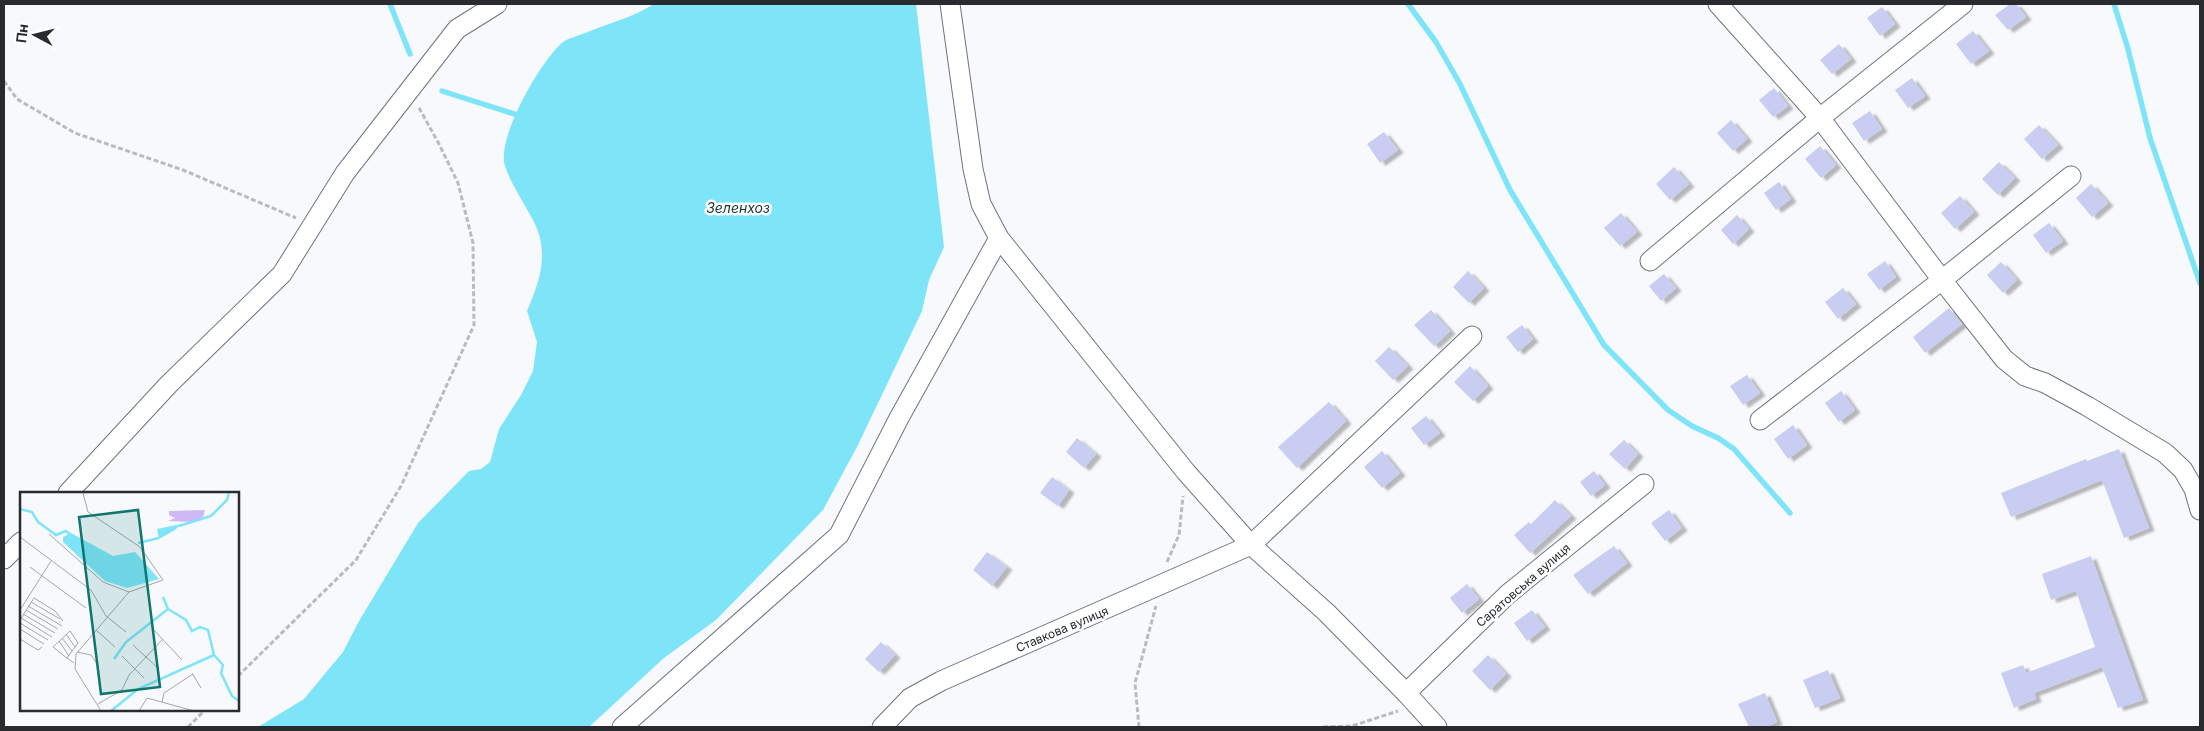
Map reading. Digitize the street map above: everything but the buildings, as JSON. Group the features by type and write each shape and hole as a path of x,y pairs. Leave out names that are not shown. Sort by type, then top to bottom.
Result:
{"street":[{"path":"70,492 169,384 282,274 345,173 457,29 496,4"},
{"path":"950,4 973,169 981,204 999,238 1186,472 1252,545 1326,612 1437,727"},
{"path":"1718,4 1820,118 2004,359 2025,376 2087,406 2165,454 2183,470 2194,489 2200,510"},
{"path":"1650,261 1820,118 1963,4"},
{"path":"1760,420 1942,280 2071,176"},
{"path":"622,727 839,535 899,418 999,238"},
{"path":"1252,545 1472,336"},
{"name":"Саратовська вулиця","path":"1412,699 1508,594 1644,484"},
{"path":"4,560 20,543"},
{"name":"Ставкова вулиця","path":"882,727 910,698 940,681 1252,545"}],"path":[{"path":"4,81 17,99 75,133 183,170 313,225"},
{"path":"239,675 356,560 401,486 474,325 473,244 458,183 440,144 408,91"},
{"path":"1323,727 1352,726 1412,699"},
{"path":"188,727 204,711"}],"water":[{"name":"Зеленхоз","path":"654,4 916,4 944,247 929,280 922,311 857,447 823,510 716,620 664,658 589,727 258,727 304,699 343,652 359,621 418,523 469,471 481,469 490,462 499,429 521,395 533,371 537,342 527,311 536,289 542,255 538,232 505,166 504,153 507,137 522,100 543,65 563,42 629,17"}],"waterway":[{"path":"390,4 410,54"},
{"path":"1408,4 1436,42 1460,84 1510,190 1604,345 1668,410 1692,426 1718,438 1734,449 1790,513"},
{"path":"2114,4 2128,49 2150,138 2200,283"},
{"path":"442,91 521,116"}]}
